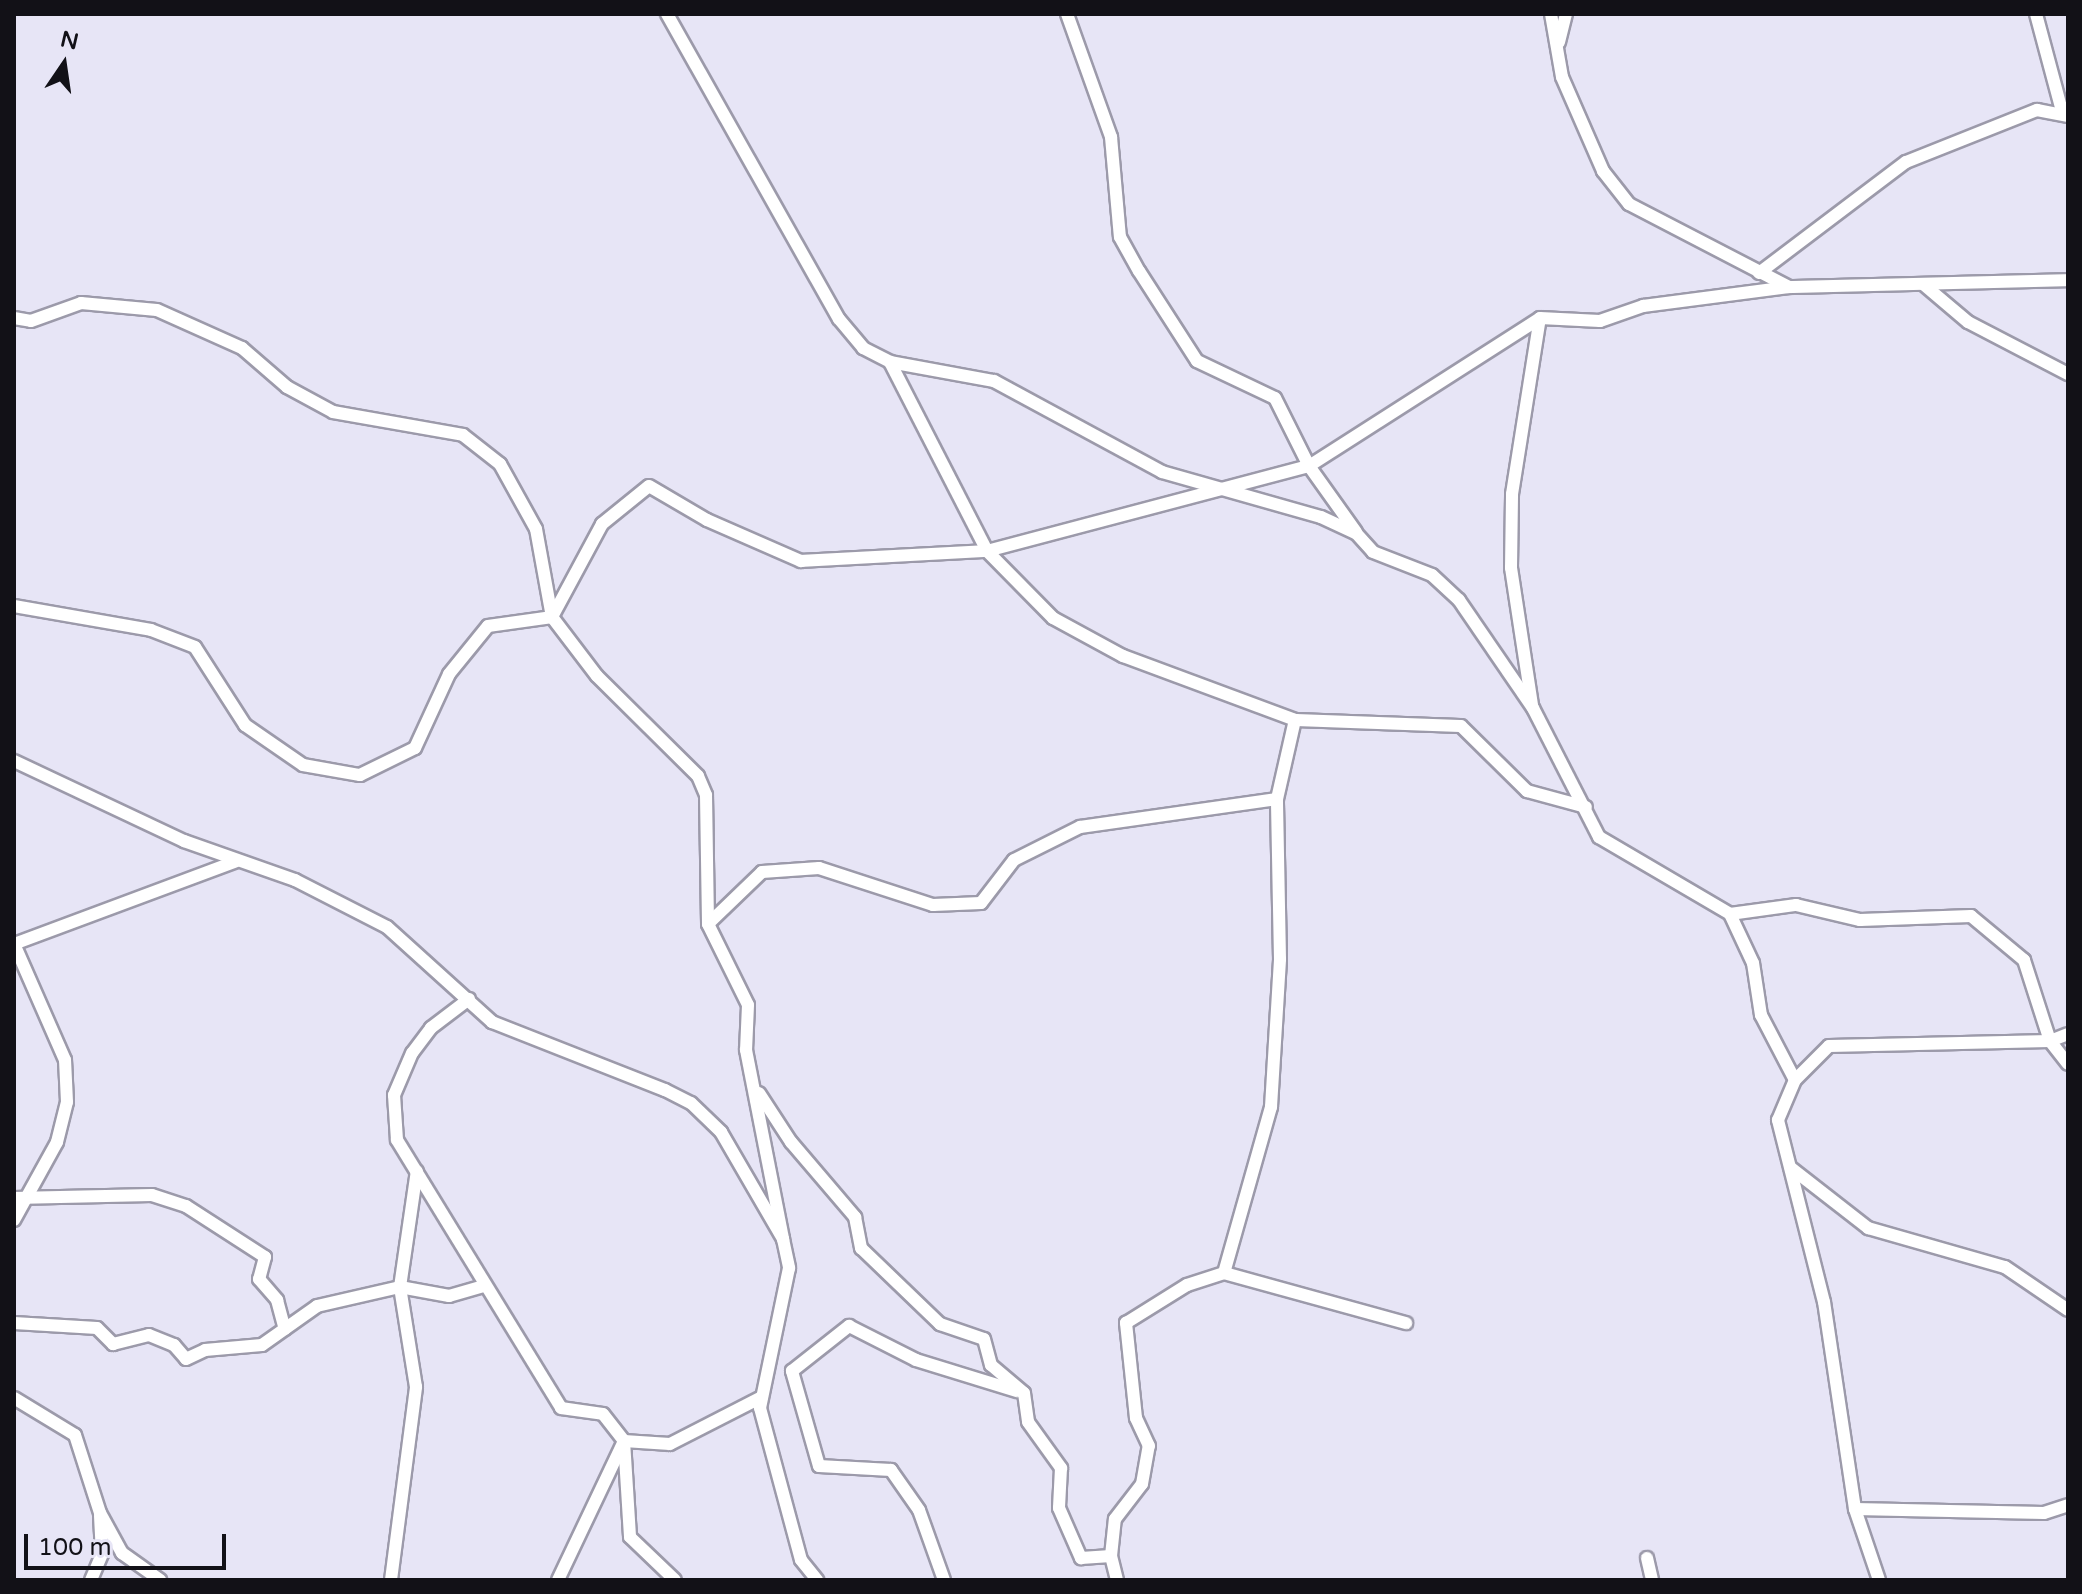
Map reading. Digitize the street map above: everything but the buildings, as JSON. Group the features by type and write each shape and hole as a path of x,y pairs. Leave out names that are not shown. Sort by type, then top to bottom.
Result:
{"street":[{"path":"667,14 839,319 863,348 890,362 994,381 1162,472 1356,533"},
{"path":"1067,14 1111,137 1120,237 1197,361 1275,398 1309,466 1373,552 1432,575 1459,600 1533,708 1599,837 1730,914 1753,963 1761,1015 1795,1080"},
{"path":"1551,14 1562,77 1603,171 1629,204 1789,287"},
{"path":"1557,49 1566,14"},
{"path":"1759,273 1906,162 2037,110 2066,112 2036,14"},
{"path":"552,617 602,524 649,486 707,520 801,561 987,551 1230,491 1309,466 1540,318 1600,321 1643,306 1789,287 2068,280"},
{"path":"1923,284 1968,322 2068,374"},
{"path":"14,318 31,321 81,303 157,310 242,348 287,387 333,412 463,435 500,464 536,529 552,617 597,676 698,776 706,795 708,924 748,1005 746,1050 756,1088 789,1268 762,1397 801,1560 817,1580"},
{"path":"1533,708 1511,568 1512,494 1540,318"},
{"path":"890,362 987,551 1053,618 1123,656 1295,720 1461,726 1527,791 1586,807"},
{"path":"14,606 151,630 195,647 245,725 303,765 360,775 415,748 449,674 488,626 552,617"},
{"path":"1224,1273 1271,1107 1280,959 1277,799 1295,720"},
{"path":"14,761 235,862 295,880 387,927 492,1022 521,1037 691,1103 721,1132 783,1239"},
{"path":"708,924 762,872 819,868 933,905 981,903 1014,860 1080,827 1277,799"},
{"path":"14,1220 20,1198 57,1142 66,1088 65,1060 14,944 235,862"},
{"path":"1730,914 1796,905 1860,920 1971,916 2024,960 2050,1041 2068,1064"},
{"path":"469,999 431,1028 394,1095 397,1140 561,1408 603,1414 624,1441 630,1537 675,1580"},
{"path":"1879,1580 1855,1509 1824,1302 1778,1120 1795,1080 1829,1046 2050,1041 2068,1034"},
{"path":"756,1088 791,1142 855,1217 861,1248 940,1324 984,1339 991,1365 1024,1393 1028,1422 1061,1468 1059,1508 1081,1558 1111,1556"},
{"path":"1791,1168 1868,1228 2005,1267 2068,1310"},
{"path":"391,1580 416,1387 400,1287 417,1171"},
{"path":"20,1198 152,1195 186,1206 265,1257 259,1279 277,1300 285,1329"},
{"path":"1117,1580 1111,1556 1115,1519 1142,1484 1149,1446 1136,1418 1126,1323 1187,1285 1224,1273 1406,1323"},
{"path":"14,1323 97,1328 113,1344 149,1335 174,1345 186,1359 205,1350 262,1345 317,1306 400,1287 449,1296 485,1286"},
{"path":"944,1580 919,1510 891,1470 819,1466 792,1371 849,1326 916,1360 1024,1393"},
{"path":"624,1441 670,1444 762,1397"},
{"path":"14,1398 75,1435 100,1513 122,1553 160,1580"},
{"path":"558,1580 624,1441"},
{"path":"1855,1509 2044,1513 2068,1505"},
{"path":"91,1580 102,1554 100,1513"},
{"path":"1647,1558 1652,1580"}]}
